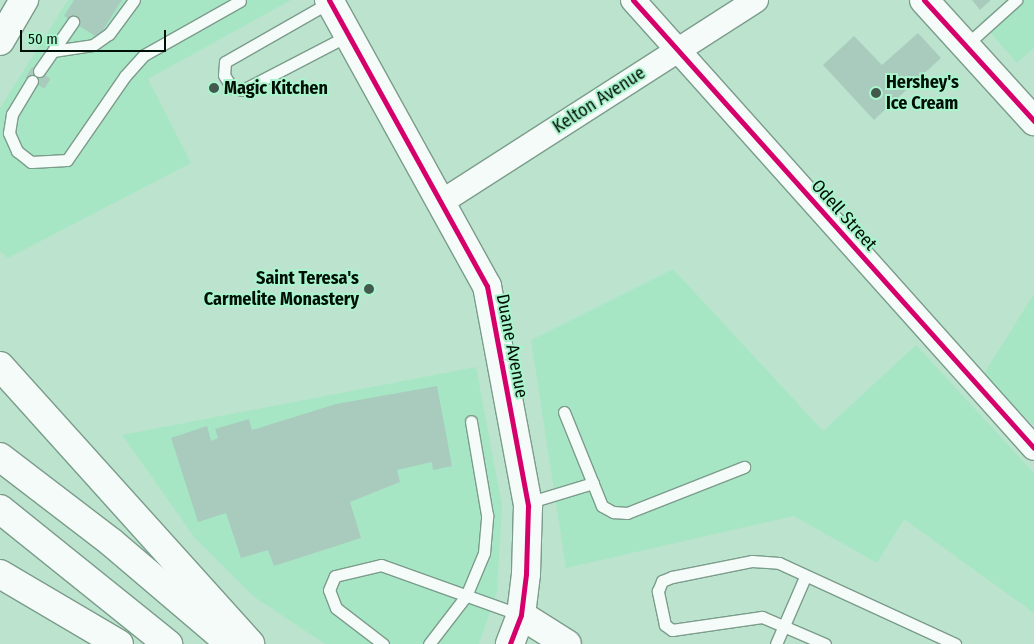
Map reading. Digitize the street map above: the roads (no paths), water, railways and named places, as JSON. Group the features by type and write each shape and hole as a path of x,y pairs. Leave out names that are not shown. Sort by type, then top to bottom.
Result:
{"main road":[{"path":"0,41 24,0"},
{"path":"924,0 1034,121"},
{"name":"Duane Avenue","path":"330,1 443,201 487,286 527,503 528,551 521,615 510,644"},
{"path":"0,366 250,644"},
{"path":"0,458 111,542 231,644"},
{"path":"0,509 168,644"},
{"path":"0,574 119,644"},
{"path":"521,615 567,644"}],"street":[{"name":"Odell Street","path":"633,0 1034,448"},
{"name":"Kelton Avenue","path":"443,201 756,0"}],"lane":[{"path":"53,52 93,45 109,34 134,0"},
{"path":"73,22 12,114 9,133 17,151 31,162 67,160 125,76 144,55 240,0"},
{"path":"965,46 1016,0"},
{"path":"330,1 225,62 224,75 232,88 243,90 349,35"},
{"path":"564,412 602,506 627,514 744,467"},
{"path":"429,644 466,596 484,553 487,515 470,421"},
{"path":"527,503 593,483"},
{"path":"825,644 784,624 762,617 672,630 665,625 658,591 662,581 672,577 752,561 779,563 805,577 955,644"},
{"path":"383,644 336,608 329,590 335,576 381,565 521,615"},
{"path":"776,644 805,577"}],"place":[{"name":"Magic Kitchen","path":"214,88"},
{"name":"Hershey's Ice Cream","path":"876,93"},
{"name":"Saint Teresa's Carmelite Monastery","path":"369,289"}]}
